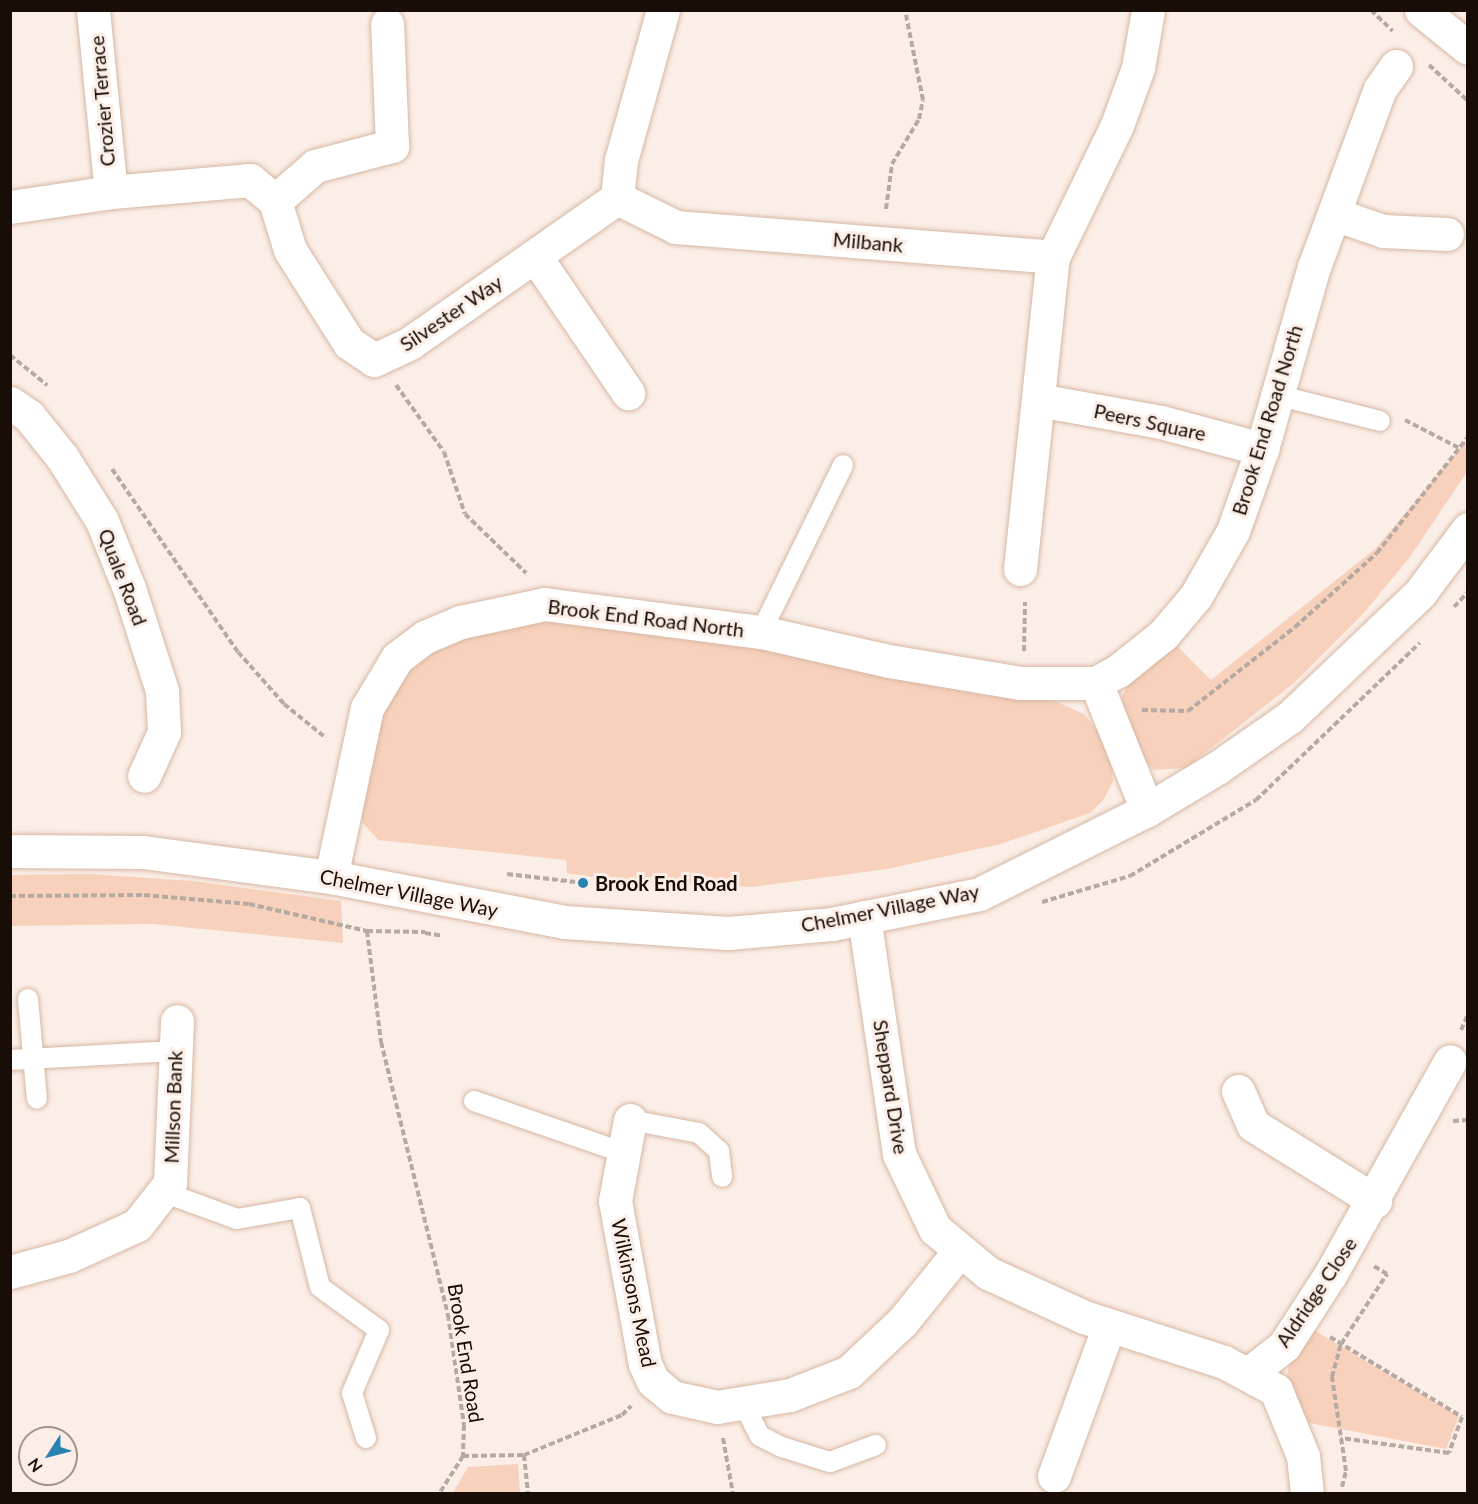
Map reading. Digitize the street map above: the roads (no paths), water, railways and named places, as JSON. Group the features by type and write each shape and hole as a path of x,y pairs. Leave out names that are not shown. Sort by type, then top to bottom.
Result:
{"street":[{"name":"Crozier Terrace","path":"93,10 111,192"},
{"path":"617,198 621,160 663,10"},
{"path":"1020,569 1053,257 1117,124 1138,68 1148,10"},
{"path":"1421,10 1467,48"},
{"path":"10,207 111,192 250,180 275,201 315,166 392,146 387,24"},
{"name":"Brook End Road North","path":"331,877 350,770 367,708 397,658 425,637 461,622 544,604 761,632 889,661 1021,683 1096,683 1163,635 1196,596 1233,531 1262,449 1276,395 1334,214 1380,89 1396,66"},
{"name":"Milbank","path":"617,198 676,226 1053,257"},
{"name":"Silvester Way","path":"275,201 290,250 349,343 374,360 410,343 617,198"},
{"path":"1334,214 1383,231 1447,234"},
{"path":"535,256 628,393"},
{"name":"Peers Square","path":"1038,400 1161,422 1262,449"},
{"name":"Quale Road","path":"10,403 29,416 62,458 102,521 129,588 162,691 164,732 144,776"},
{"name":"Chelmer Village Way","path":"10,851 143,852 331,877 565,922 728,933 864,917 979,894 1147,810 1217,768 1290,717 1420,593 1467,529"},
{"path":"1096,683 1147,810"},
{"name":"Sheppard Drive","path":"864,917 898,1154 935,1229 988,1273 1109,1326 1224,1362 1276,1390 1303,1456 1307,1494"},
{"name":"Millson Bank","path":"10,1272 69,1256 138,1225 170,1183 176,1036"},
{"name":"Aldridge Close","path":"1248,1374 1284,1346 1301,1320 1375,1201 1450,1061"},
{"path":"1238,1091 1253,1125 1375,1201"},
{"name":"Wilkinsons Mead","path":"630,1120 615,1201 645,1364 654,1382 672,1397 730,1405 790,1395 849,1372 903,1321 960,1250"},
{"path":"1054,1476 1109,1326"}],"lane":[{"path":"1276,395 1380,421"},
{"path":"761,632 843,465"},
{"path":"28,999 37,1099"},
{"path":"10,1060 176,1036"},
{"path":"474,1101 624,1154"},
{"path":"630,1120 699,1133 719,1151 722,1177"},
{"path":"163,1192 237,1219 300,1208 320,1287 379,1330 352,1393 366,1438"},
{"path":"730,1405 760,1436 791,1450 830,1462 876,1445"}],"place":[{"name":"Brook End Road","path":"583,883"}]}
